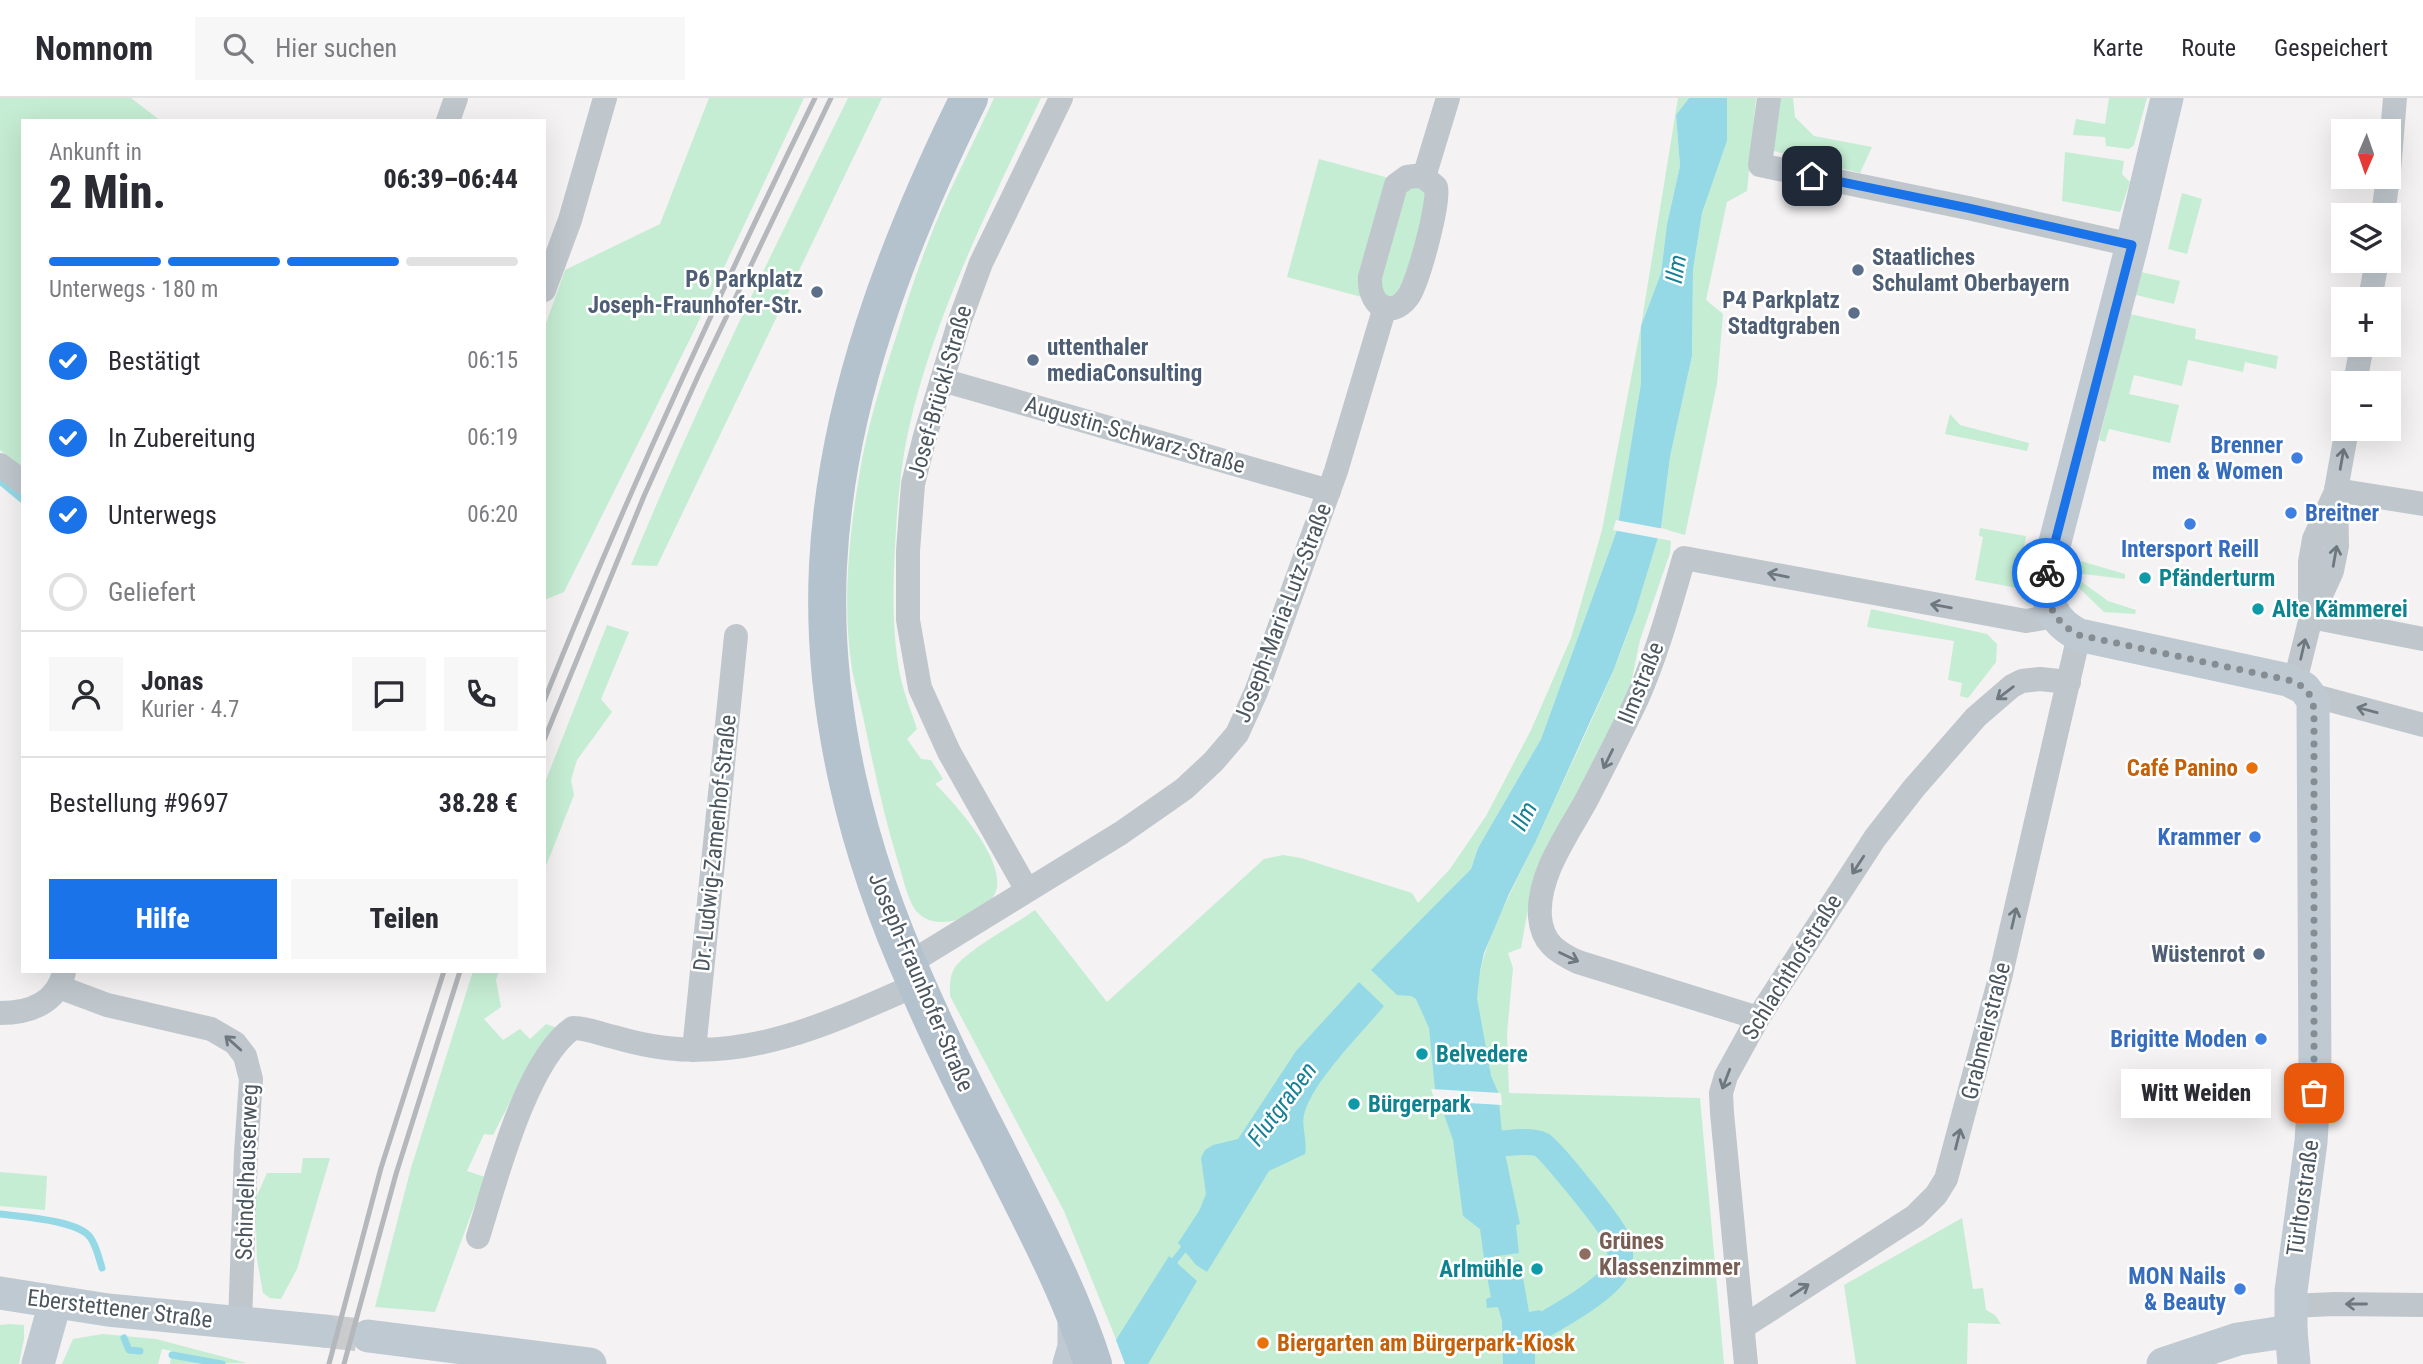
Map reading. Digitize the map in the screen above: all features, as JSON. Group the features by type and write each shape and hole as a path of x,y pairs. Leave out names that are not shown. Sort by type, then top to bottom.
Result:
{"main road":[{"name":"Joseph-Fraunhofer-Straße","path":"969,98 931,175 905,239 866,354 841,459 829,548 829,649 846,770 873,874 912,974 1074,1311 1084,1360"}],"street":[{"path":"449,119 456,98"},
{"path":"546,285 570,220 605,98"},
{"name":"Josef-Brückl-Straße","path":"1027,890 934,721 920,688 908,620 908,551 913,484 960,320 981,263 1061,98"},
{"path":"1423,177 1448,98"},
{"path":"1769,98 1760,165 2132,245"},
{"path":"2167,98 2048,569 2047,590 2067,626 2303,689 2423,725"},
{"path":"2393,119 2395,98"},
{"path":"1407,177 1423,177 1436,187 1438,198 1415,282 1403,303 1392,308 1385,307 1373,300 1369,285 1395,189 1400,181 1407,177"},
{"name":"Joseph-Maria-Lutz-Straße","path":"912,974 1027,890 1121,833 1184,789 1213,762 1237,734 1256,692 1329,491 1385,307"},
{"name":"Augustin-Schwarz-Straße","path":"942,380 1329,491"},
{"path":"2303,689 2311,617 2332,571 2337,546 2336,490 2345,441"},
{"path":"0,465 21,481"},
{"path":"2336,490 2423,503"},
{"name":"Ilmstraße","path":"1758,1018 1561,955 1549,946 1540,916 1543,890 1555,859 1601,772 1650,668 1684,558 2026,621 2067,626"},
{"path":"2311,617 2423,639"},
{"name":"Grabmeirstraße","path":"1743,1327 1914,1216 1936,1195 1946,1179 2000,978 2069,682 2067,626"},
{"name":"Dr.-Ludwig-Zamenhof-Straße","path":"694,1050 736,636"},
{"name":"Schlachthofstraße","path":"1746,1364 1721,1093 1726,1076 1758,1018 1875,838 1914,789 1976,718 2002,694 2022,681 2049,679 2069,682"},
{"name":"Türltorstraße","path":"2294,1364 2290,1319 2313,1114 2314,705 2303,689"},
{"path":"478,1237 520,1110 537,1074 566,1032 581,1028 633,1042 694,1050 741,1048 792,1035 845,1016 912,974"},
{"path":"0,1013 33,1009 42,1005 61,979"},
{"name":"Schindelhauserweg","path":"61,979 107,1005 211,1029 235,1043 245,1056 251,1079 240,1323"},
{"name":"Eberstettener Straße","path":"0,1293 117,1311 324,1331"},
{"path":"38,1364 55,1303"},
{"path":"2163,1364 2335,1304 2423,1305"},
{"path":"368,1336 590,1364"}],"green space":[{"path":"0,98 131,98 158,119 21,119 21,466 0,450"},
{"path":"709,98 804,98 693,333 564,592 546,599 546,323 565,270 660,224"},
{"path":"848,98 882,98 657,566 631,565 708,388"},
{"path":"994,98 1041,98 965,261 933,345 908,432 896,532 895,639 902,684 917,729 907,739 921,759 931,760 943,779 935,784 979,836 989,853 997,885 993,897 986,905 966,917 943,922 931,921 914,908 888,827 852,669 847,620 848,570 860,471 881,383 930,238"},
{"path":"1678,98 1689,98 1676,115 1680,166 1667,224 1661,273 1641,326"},
{"path":"1727,98 1756,98 1747,191 1727,202 1706,300 1723,314 1717,384 1685,535 1661,528 1670,457 1692,356 1693,270 1702,213 1727,141"},
{"path":"1775,98 1793,98 1795,117 1814,136 1872,147 1860,173 1770,150"},
{"path":"2109,98 2147,98 2134,145 2129,149 2106,146 2105,137 2073,135 2076,119 2105,124"},
{"path":"2065,152 2124,161 2122,174 2130,182 2120,212 2062,201"},
{"path":"1319,159 1400,181 1432,182 1408,297 1373,300 1287,277"},
{"path":"2182,193 2202,199 2187,254 2168,249"},
{"path":"2141,272 2180,281 2174,304 2136,295"},
{"path":"2130,314 2196,329 2195,339 2278,356 2276,369 2245,362 2243,372 2188,360 2182,386 2134,375 2129,394 2179,405 2170,443 2109,429 2105,442 2099,440"},
{"name":"Bürgerpark","path":"1641,326 1641,383 1617,530 1541,739 1478,848 1471,869 1426,915 1480,971 1499,917 1614,669 1658,538 1671,541 1670,553 1640,640 1630,688 1542,865 1527,914 1521,948 1508,953 1513,968 1507,1034 1509,1093 1700,1098 1724,1364 1126,1364 1064,1211 950,996 954,969 969,954 1035,910 1107,1002 1264,859 1283,855 1301,858 1412,893 1418,903 1450,869 1486,816 1531,730 1571,638 1602,530"},
{"path":"1950,414 1960,425 2029,443 2027,451 1945,434"},
{"path":"1980,528 2026,536 2017,588 1975,580 1983,537 1979,536"},
{"path":"2067,557 2125,574 2125,579 2083,574 2064,563"},
{"path":"2075,577 2108,601 2136,610 2135,614 2104,612 2073,582"},
{"path":"1871,609 1987,634 1997,644 1996,662 1968,698 1960,696 1962,683 1948,680 1954,641 1867,627"},
{"path":"607,625 629,632 601,699 612,712 577,760 571,780 574,795 546,866 546,780"},
{"path":"472,973 498,973 496,980 501,1007 484,1019 503,1040 520,1029 530,1039 546,1024 560,1029 527,1069 493,1135 484,1134 467,1171 485,1177 435,1312 375,1307 411,1168"},
{"path":"303,1158 330,1158 297,1269 281,1299 270,1298 263,1293 257,1259 255,1200 267,1173 301,1173"},
{"path":"0,1172 47,1176 45,1210 0,1206"},
{"path":"1962,1218 1973,1289 1983,1288 1986,1310 1995,1315 2001,1324 1968,1323 1967,1364 1856,1364 1844,1285"},
{"path":"0,1325 24,1325 19,1364 0,1364"},
{"path":"103,1334 156,1339 247,1363 170,1364 172,1351 162,1349 158,1364 62,1364 73,1339"}],"water":[{"name":"Ilm","path":"1689,98 1727,98 1727,141 1702,213 1693,270 1692,356 1670,457 1661,528 1635,613 1614,669 1509,894 1484,953 1480,971 1477,998 1491,1076 1498,1092 1503,1144 1520,1224 1516,1225 1519,1253 1484,1258 1480,1229 1463,1216 1453,1140 1435,1089 1429,1028 1416,999 1397,995 1371,970 1471,869 1478,848 1541,739 1617,530 1641,383 1641,326 1661,273 1667,224 1680,166 1676,115"},
{"path":"1359,982 1384,1006 1340,1057 1311,1098 1304,1117 1305,1154 1269,1171 1207,1272 1196,1265 1178,1243 1199,1211 1206,1194 1201,1158 1205,1150 1213,1145 1238,1139 1296,1051"},
{"path":"1169,1256 1197,1281 1148,1364 1125,1364 1116,1340"},
{"path":"1520,1260 1529,1312 1540,1310 1552,1324 1535,1347 1535,1364 1503,1364 1502,1321 1498,1307 1487,1308 1486,1299 1491,1297 1485,1266"}],"pier":[{"path":"1616,520 1664,529 1661,539 1613,530"},
{"path":"1431,1089 1501,1093 1502,1105 1435,1101"}],"waterway":[{"path":"0,481 21,498"},
{"path":"1483,1146 1521,1142 1542,1145 1604,1218 1616,1237 1619,1248 1618,1268 1602,1287 1518,1340"},
{"path":"0,1214 48,1220 83,1231 94,1244 102,1268"},
{"name":"Flutgraben","path":"1172,1270 1175,1260 1187,1245"},
{"path":"124,1338 129,1350 140,1351"},
{"path":"172,1355 222,1364"}],"tunnel":[{"path":"324,1331 368,1336"}],"railway":[{"path":"546,696 607,548 674,397 815,98"},
{"path":"546,735 644,496 699,374 831,98"},
{"path":"329,1364 381,1168 443,973"},
{"path":"344,1364 396,1174 459,973"}],"way so far":[{"path":"2047,573 2049,600 2055,616 2067,630 2088,638 2288,680 2295,682 2311,695 2314,705 2314,1093"}],"place":[{"name":"Staatliches Schulamt Oberbayern","path":"1858,270"},
{"name":"P6 Parkplatz Joseph-Fraunhofer-Str.","path":"817,292"},
{"name":"P4 Parkplatz Stadtgraben","path":"1854,313"},
{"name":"uttenthaler mediaConsulting","path":"1033,360"},
{"name":"Brenner men & Women","path":"2297,458"},
{"name":"Breitner","path":"2291,513"},
{"name":"Intersport Reill","path":"2190,524"},
{"name":"Pfänderturm","path":"2145,578"},
{"name":"Alte Kämmerei","path":"2258,609"},
{"name":"Café Panino","path":"2252,768"},
{"name":"Krammer","path":"2255,837"},
{"name":"Wüstenrot","path":"2259,954"},
{"name":"Brigitte Moden","path":"2261,1039"},
{"name":"Belvedere","path":"1422,1054"},
{"name":"Witt Weiden","path":"2314,1093"},
{"name":"Bürgerpark","path":"1354,1104"},
{"name":"Grünes Klassenzimmer","path":"1585,1254"},
{"name":"Arlmühle","path":"1537,1269"},
{"name":"MON Nails & Beauty","path":"2240,1289"},
{"name":"Biergarten am Bürgerpark-Kiosk","path":"1263,1343"}],"route":[{"path":"1812,176 2132,245 2047,573"}]}
